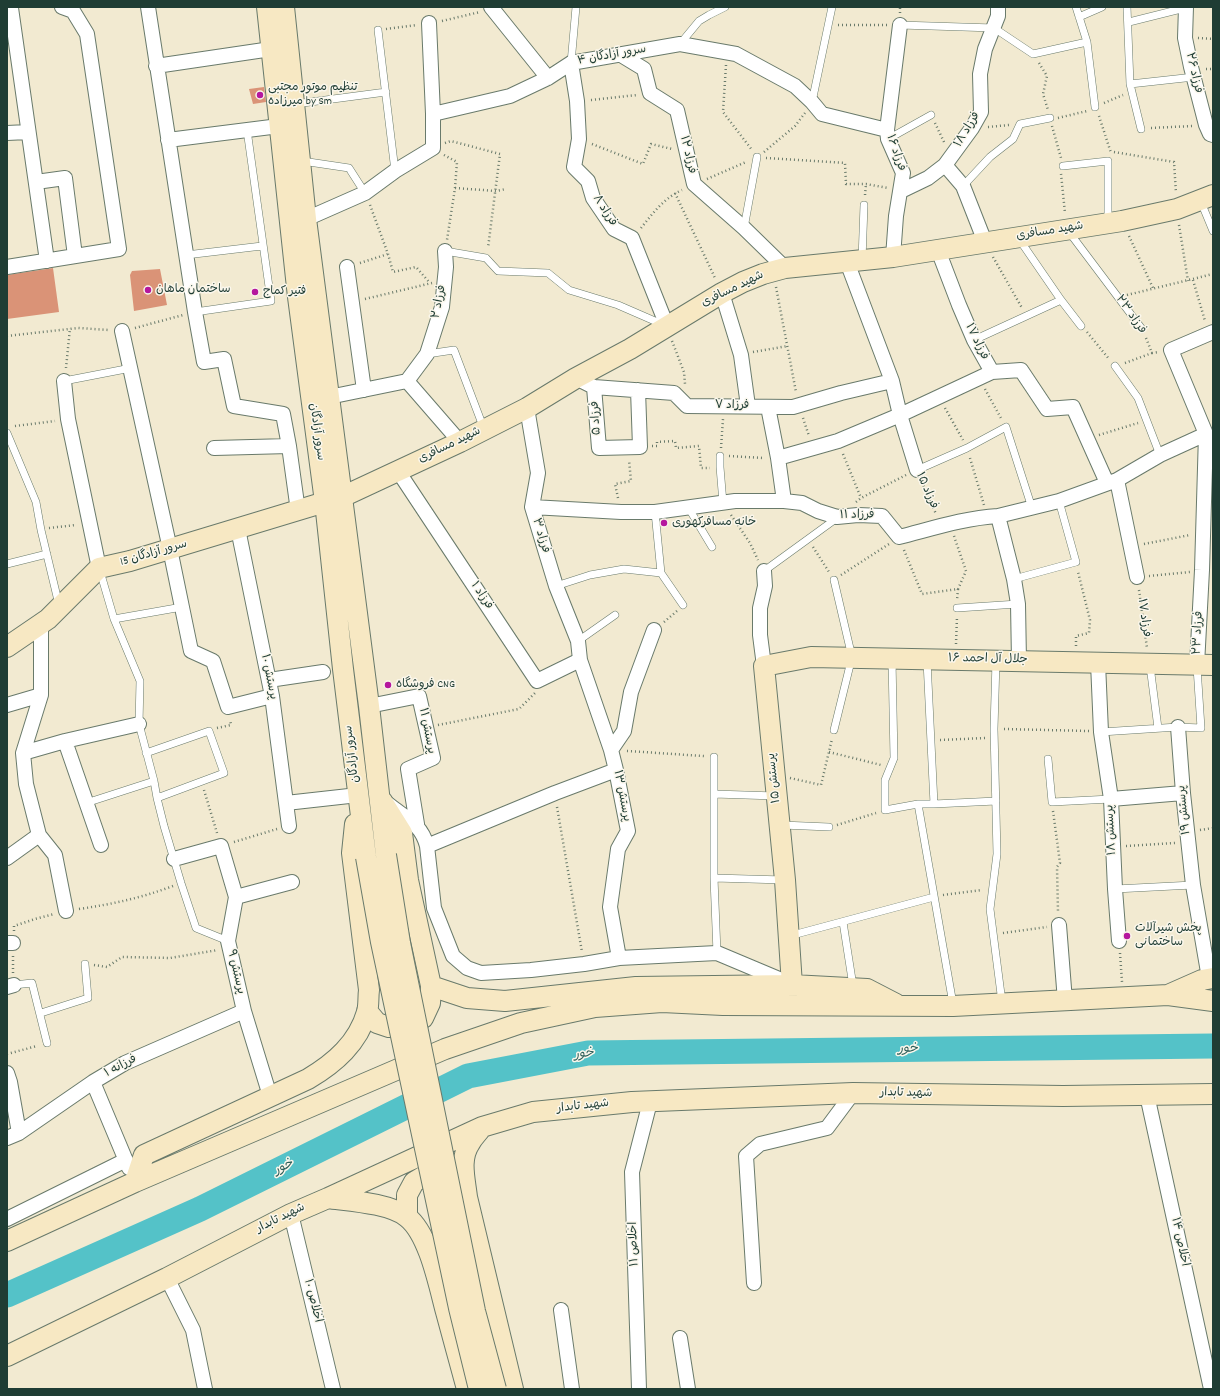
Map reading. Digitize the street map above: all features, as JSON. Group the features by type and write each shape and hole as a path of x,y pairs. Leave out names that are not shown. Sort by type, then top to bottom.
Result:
{"main road":[{"name":"سرور آزادگان","path":"267,7 280,126 329,397 342,661 366,857 381,942 457,1300 479,1389"},
{"name":"سرور آزادگان","path":"284,7 300,160 298,297 369,706 386,855 400,943 475,1310 496,1389"},
{"name":"شهید مسافری","path":"333,500 460,442 527,408 576,378 630,349 722,292 743,282 779,269 893,257 1115,222 1177,209 1207,197"},
{"name":"سرور آزادگان 15","path":"99,568 170,549 333,500"},
{"path":"7,647 41,625 60,609 99,568"},
{"name":"جلال آل احمد ۱۶","path":"764,666 810,657 1205,665"},
{"name":"پرستش ۱۵","path":"764,666 785,880 792,985"},
{"path":"135,1182 144,1154 308,1079 335,1061 356,1038 367,1011 369,990 352,853 358,796"},
{"path":"367,1011 377,1023 389,1027 408,1026 423,1018 430,1003 431,986 408,880 402,833 380,798"},
{"path":"1168,995 1211,978"},
{"path":"431,986 467,998 504,1000 636,987 792,985 867,989 898,1005"},
{"path":"7,1241 135,1182 445,1049 521,1023 595,1008 662,1002 723,1005 953,1006 1168,995 1213,1001"},
{"name":"شهید تابدار","path":"7,1356 167,1278 291,1214 482,1127 533,1112 632,1102 853,1093 1063,1096 1213,1094"},
{"path":"482,1127 469,1143 463,1161 463,1170 467,1198 513,1389"},
{"path":"407,1217 407,1195 414,1182 424,1176 436,1172 452,1177 458,1182 467,1198"},
{"path":"328,1198 365,1203 390,1209 407,1217 418,1228 434,1265 467,1389"}],"street":[{"path":"7,267 119,249 87,34 73,11 62,7"},
{"path":"148,7 156,66 204,362 224,359 234,406 283,414 298,510"},
{"path":"491,7 548,78"},
{"name":"فرزاد ۱۸","path":"901,191 928,178 948,161 972,128 981,112 980,74 985,49 998,16 998,7"},
{"name":"فرزاد ۲۶","path":"1186,7 1185,38 1194,77 1210,130"},
{"path":"12,8 47,261"},
{"path":"298,220 365,193 396,171 433,148 429,23"},
{"name":"فرزاد ۱۶","path":"893,257 896,216 903,173 887,134 900,25"},
{"name":"سرور آزادگان ۴","path":"433,114 510,96 548,78 571,63 680,44 736,54 795,86 822,114 887,134"},
{"path":"156,66 271,49"},
{"path":"621,55 644,69 650,93"},
{"name":"فرزاد ۸","path":"571,63 577,101 578,139 574,167 588,181 593,198 614,229 632,238"},
{"name":"فرزاد ۱۲","path":"650,93 676,110 694,184 744,228 779,269"},
{"path":"168,140 280,126"},
{"path":"7,133 28,132"},
{"path":"948,161 962,186 985,242"},
{"path":"36,182 65,178 75,256"},
{"path":"632,238 666,326"},
{"name":"فرزاد ۱۷","path":"938,250 974,340 992,372 1021,370 1047,409 1073,407 1087,438 1112,481 1131,546 1137,577"},
{"name":"فرزاد ۲","path":"407,381 427,354 442,307 445,251"},
{"name":"فرزاد ۱۵","path":"854,261 892,381 916,470"},
{"path":"348,267 364,390"},
{"path":"722,292 741,355 748,406"},
{"path":"122,331 191,651 213,661 228,707 272,696"},
{"path":"1171,350 1211,333"},
{"name":"فرزاد ۲۳","path":"1171,350 1206,434 1202,532 1205,665"},
{"path":"778,458 838,441 900,415 992,372"},
{"path":"576,378 594,387 674,393 687,406"},
{"path":"64,380 68,419 99,568"},
{"path":"329,397 407,381 460,442"},
{"name":"فرزاد ۷","path":"687,406 793,407 892,381"},
{"name":"فرزاد ۵","path":"594,387 599,448 634,447"},
{"path":"634,447 638,390"},
{"path":"768,407 778,458 784,501"},
{"name":"فرزاد ۳","path":"527,408 538,473 532,506 556,586 578,641 580,660"},
{"path":"899,537 946,525 998,516 1059,501 1112,481 1160,455 1206,434"},
{"path":"214,448 289,446"},
{"name":"فرزاد ۱","path":"398,471 537,681"},
{"name":"فرزاد ۱۱","path":"532,506 621,512 655,512 735,501 784,501 802,503 818,511 837,517 858,514 882,516 899,537"},
{"path":"998,516 1014,579 1018,604 1019,661"},
{"name":"پرستش ۱۰","path":"238,529 272,696 289,826"},
{"name":"پرستش ۱۵","path":"764,571 764,586 760,614 760,635 764,666"},
{"path":"41,625 41,695 23,753 26,784 39,835 55,855 66,911"},
{"path":"611,750 624,731 631,692 654,630"},
{"path":"537,681 580,660"},
{"name":"پرستش ۱۳","path":"580,660 611,750 628,831 618,849 610,907 619,958"},
{"name":"پرستش ۱۸","path":"1098,663 1101,732 1111,799 1119,941"},
{"path":"269,680 323,672"},
{"path":"7,705 41,695"},
{"name":"پرستش ۱۱","path":"369,706 419,696 433,758 408,769 417,824"},
{"path":"23,753 65,741 139,724"},
{"name":"پرستش ۱۹","path":"1178,727 1183,793 1193,885 1211,978"},
{"path":"65,741 101,845"},
{"path":"428,846 555,793 616,770"},
{"path":"1111,799 1183,793"},
{"path":"286,803 358,796"},
{"path":"380,798 402,815 417,824 425,838 428,846 434,908 452,956 467,968 482,972 531,970 584,964 619,958 717,953 792,985"},
{"path":"7,858 39,835"},
{"path":"174,859 222,846"},
{"name":"پرستش ۹","path":"222,846 236,897 229,945 244,1011 270,1096"},
{"path":"236,897 292,882"},
{"path":"1059,925 1065,1001"},
{"name":"فرزانه ۱","path":"13,1135 93,1082 125,1063 244,1011"},
{"path":"8,1079 13,1135"},
{"path":"93,1082 135,1182"},
{"path":"754,1284 746,1156 760,1144 827,1128 853,1093"},
{"name":"اخلاص ۱۴","path":"1147,1095 1211,1389"},
{"name":"اخلاص ۱۱","path":"639,1389 632,1172 650,1102"},
{"path":"7,1219 126,1160"},
{"name":"اخلاص ۱۰","path":"291,1214 333,1389"},
{"path":"167,1278 193,1330 205,1389"},
{"path":"561,1310 572,1389"},
{"path":"680,1338 688,1389"}],"lane":[{"path":"571,63 576,7"},
{"path":"680,44 700,21 725,7"},
{"path":"812,102 832,7"},
{"path":"1076,7 1087,42 1095,107"},
{"path":"1079,17 1102,7"},
{"path":"1127,7 1129,22 1130,84 1141,129"},
{"path":"1129,22 1186,7"},
{"path":"900,25 994,28 1033,54 1087,42"},
{"path":"378,30 396,171"},
{"path":"1130,84 1194,77"},
{"path":"294,104 386,92"},
{"path":"887,134 931,115"},
{"path":"962,186 990,157 1013,139 1020,124 1050,118"},
{"path":"195,312 271,301 262,246 247,130"},
{"path":"744,228 757,157"},
{"path":"300,160 349,168 365,193"},
{"path":"1063,166 1108,161 1115,222"},
{"path":"1207,197 1213,230"},
{"path":"854,261 864,204"},
{"name":"فرزاد ۲۳","path":"1067,229 1142,330"},
{"path":"1017,237 1081,326"},
{"path":"186,254 262,246"},
{"path":"445,251 486,258 498,271 548,273 568,290 618,305 666,326"},
{"path":"974,340 1061,300"},
{"path":"427,354 454,350 484,429"},
{"path":"1115,366 1138,398 1160,455"},
{"path":"64,380 130,368"},
{"path":"916,470 967,448 1006,427 1032,508"},
{"path":"7,433 36,502 41,530 60,609"},
{"path":"720,456 723,503"},
{"path":"1014,579 1076,562 1059,501"},
{"path":"688,507 712,547"},
{"path":"655,512 661,573 683,605"},
{"path":"764,571 837,517"},
{"path":"7,564 47,554"},
{"path":"99,568 114,619 140,681 139,724 174,859 196,928 229,945"},
{"path":"556,586 590,574 624,569 661,573"},
{"path":"834,580 852,657 834,730"},
{"path":"957,608 1018,604"},
{"path":"114,619 182,607"},
{"path":"578,641 615,615"},
{"path":"892,658 894,758 885,780 885,810 918,804 996,801"},
{"path":"927,659 934,804"},
{"path":"996,661 994,738 997,854 990,909 992,935 1002,1004"},
{"path":"1150,663 1158,728"},
{"path":"1101,732 1178,727 1201,728 1205,665"},
{"path":"146,753 209,731 224,773 157,798"},
{"path":"714,757 714,878 717,953"},
{"path":"1048,759 1052,802 1111,799"},
{"path":"86,803 154,781"},
{"path":"714,794 777,796"},
{"path":"918,804 953,1006"},
{"path":"780,825 829,827"},
{"path":"714,878 785,880"},
{"path":"1115,889 1193,885"},
{"path":"789,936 934,897"},
{"path":"843,922 853,988"},
{"path":"41,1013 88,998 85,964"},
{"path":"10,986 32,983 41,1013 47,1043"}],"path":[{"path":"829,26 900,25"},
{"path":"727,53 723,112 757,157 845,163 846,184 866,184 901,191"},
{"path":"1033,54 1047,76 1043,94 1063,166 1060,175 1067,229"},
{"path":"577,101 650,93"},
{"path":"632,238 658,207 675,193 757,157 795,126 812,102"},
{"path":"1095,107 1112,151 1108,161"},
{"path":"931,115 948,161"},
{"path":"972,128 1020,124"},
{"path":"1141,129 1210,130"},
{"path":"578,139 643,164 651,144 687,153"},
{"path":"433,148 451,141 500,154 486,258"},
{"path":"433,148 457,162 455,188 445,251"},
{"path":"1112,151 1174,162 1177,209 1188,281"},
{"path":"455,188 496,191 506,189"},
{"path":"365,193 388,254 393,272 416,267 431,283"},
{"path":"675,193 722,292"},
{"path":"1115,222 1153,288"},
{"path":"985,242 1027,316"},
{"path":"348,267 388,254"},
{"path":"779,269 788,346 798,405 814,449"},
{"path":"1117,297 1213,274"},
{"path":"352,303 444,280"},
{"path":"1193,280 1211,333"},
{"path":"7,336 70,328 122,331 195,312"},
{"path":"666,326 684,372 687,406"},
{"path":"1081,326 1115,366 1152,353 1171,350"},
{"path":"64,380 70,328"},
{"name":"فرزاد ۲۳","path":"1142,330 1152,353"},
{"path":"741,355 788,346"},
{"path":"978,378 1006,427"},
{"path":"724,406 720,456 778,458"},
{"path":"15,426 68,419"},
{"path":"1087,438 1147,421"},
{"path":"621,512 615,484 631,481 634,447 657,446 657,442 675,441 676,448 698,446 701,468 720,467"},
{"path":"838,441 860,498"},
{"path":"837,517 860,498 916,470"},
{"name":"فرزاد ۱۵","path":"916,470 946,525 966,571 958,589"},
{"path":"723,503 750,543 764,571"},
{"path":"41,530 90,523"},
{"path":"1131,546 1202,532"},
{"path":"808,539 834,580 899,537 922,594"},
{"path":"1075,662 1076,636 1089,633 1090,620 1076,562"},
{"path":"1137,577 1202,570"},
{"name":"فرزاد ۱۷","path":"1137,577 1150,663"},
{"path":"654,630 683,605"},
{"path":"426,728 519,709 535,694 537,681"},
{"path":"209,731 231,725 228,707"},
{"path":"994,729 1101,732"},
{"path":"774,774 821,785 834,730"},
{"path":"931,740 994,738"},
{"path":"611,750 714,757"},
{"path":"829,752 890,768"},
{"path":"201,782 222,846 289,826"},
{"path":"555,793 584,964"},
{"path":"992,935 1059,925 1057,867 1060,863 1052,802"},
{"path":"829,827 885,810"},
{"path":"1113,847 1188,842"},
{"path":"10,986 10,943 14,926 66,911 111,904 142,897 181,883"},
{"path":"934,897 992,888"},
{"path":"1119,941 1124,998"},
{"path":"85,964 107,967 122,957 170,958 229,945"},
{"path":"7,1054 47,1043"}],"building":[{"name":"تنظیم موتور مجتبی میرزاده by Sm","path":"264,87 266,102 253,104 249,89"},
{"path":"53,268 59,312 7,319 7,275"},
{"name":"ساختمان ماهان","path":"160,269 167,305 134,311 130,275 132,271"}],"waterway":[{"name":"خور","path":"7,1295 200,1209 468,1076 588,1053 1213,1046"}],"place":[{"name":"تنظیم موتور مجتبی میرزاده by Sm","path":"260,95"},
{"name":"ساختمان ماهان","path":"148,290"},
{"name":"فتیر کماج","path":"255,292"},
{"name":"خانه مسافرکهوری","path":"664,523"},
{"name":"فروشگاه CNG","path":"388,685"},
{"name":"پخش شیرآلات ساختمانی","path":"1127,936"}]}
